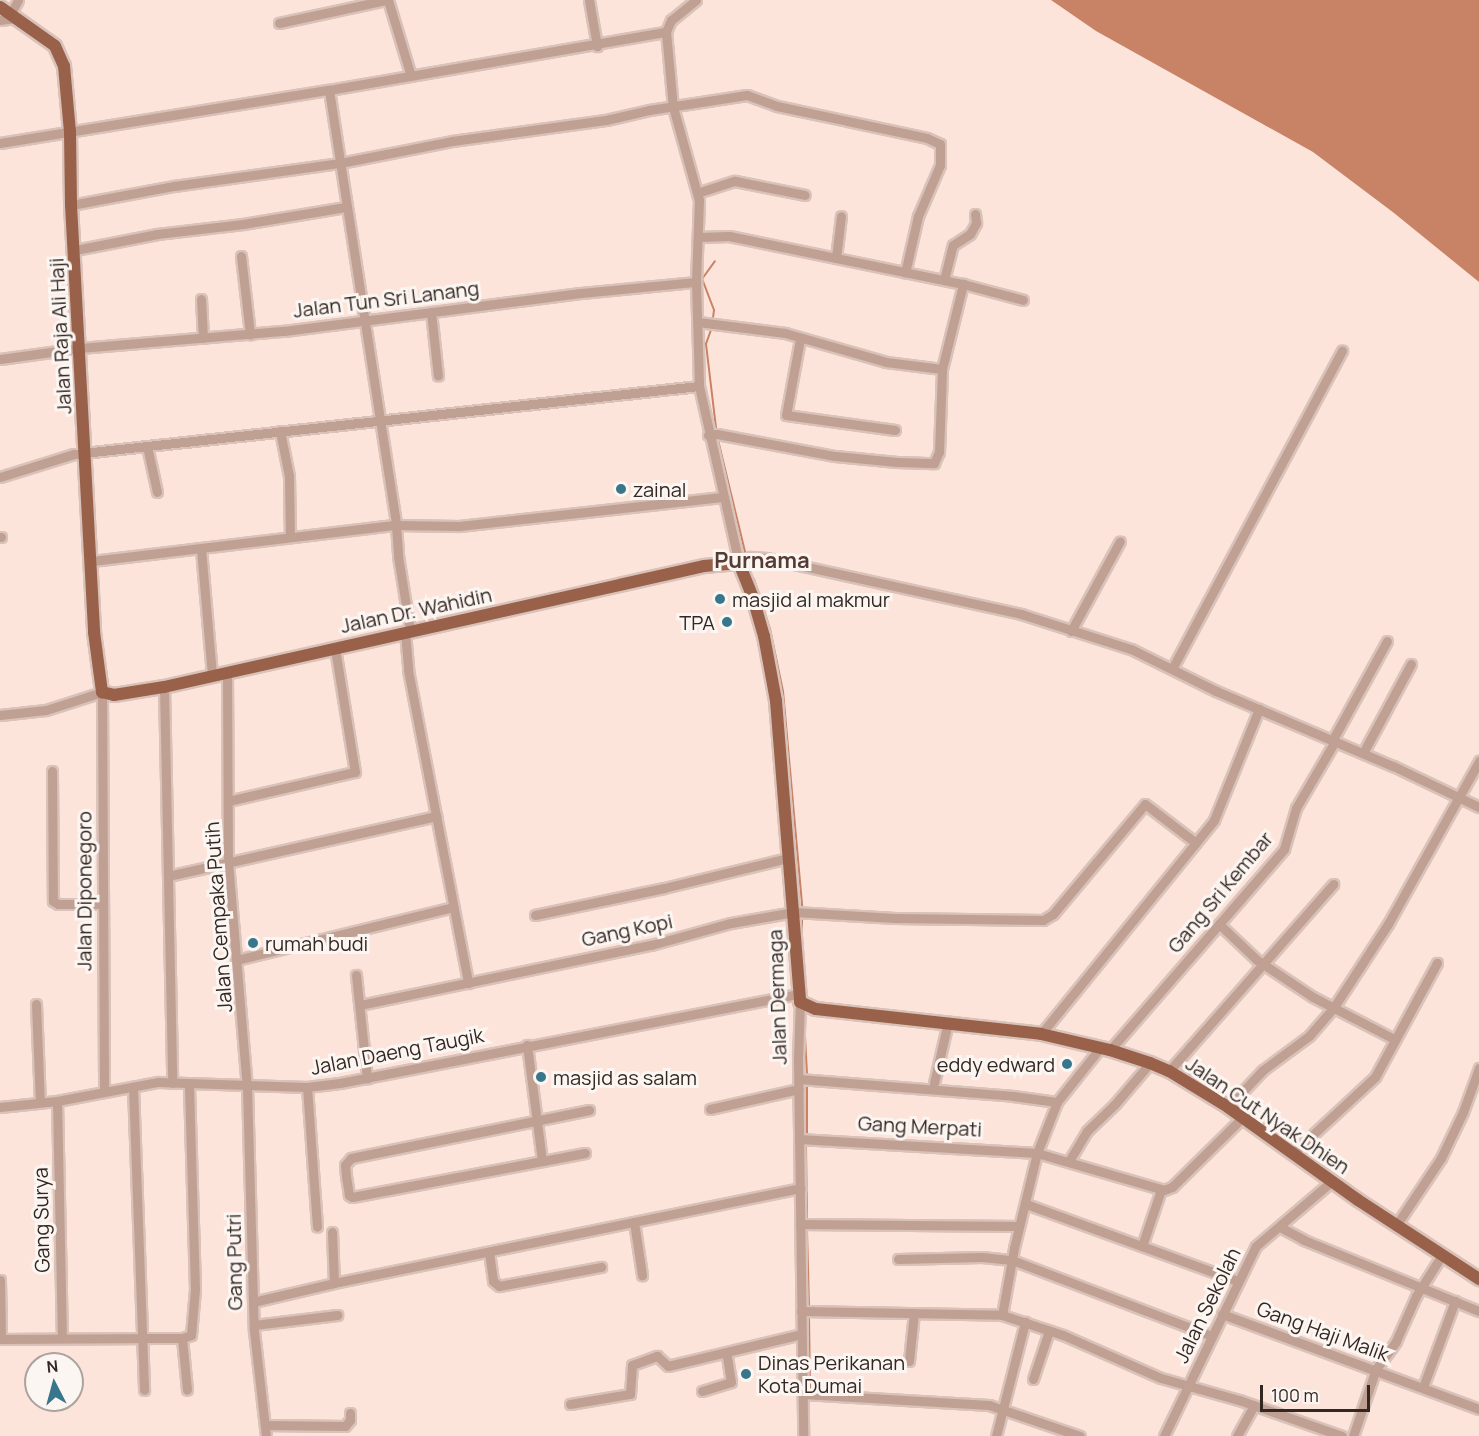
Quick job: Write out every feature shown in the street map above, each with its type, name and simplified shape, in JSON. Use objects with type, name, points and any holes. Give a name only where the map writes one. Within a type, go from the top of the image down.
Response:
[{"type":"main road","name":"Jalan Raja Ali Haji","points":[[6,15],[50,41],[59,52],[64,66],[70,132],[71,205],[97,663],[102,692]]},
{"type":"main road","name":"Jalan Dr. Wahidin","points":[[102,692],[114,695],[164,687],[704,566],[739,563]]},
{"type":"main road","name":"Jalan Dermaga","points":[[739,563],[753,598],[775,691],[799,998]]},
{"type":"main road","name":"Jalan Cut Nyak Dhien","points":[[799,998],[816,1009],[1041,1034],[1105,1049],[1150,1063],[1169,1071],[1228,1107],[1331,1182],[1479,1279]]},
{"type":"street","points":[[6,15],[18,0]]},
{"type":"street","points":[[279,23],[387,0],[411,76]]},
{"type":"street","points":[[589,0],[597,46]]},
{"type":"street","points":[[696,0],[671,20],[666,32],[674,107],[696,193],[699,386],[722,497],[739,563],[750,557],[767,558],[1021,614],[1131,649],[1259,710],[1363,753],[1479,807]]},
{"type":"street","points":[[0,142],[597,46],[666,32]]},
{"type":"street","points":[[329,90],[396,525],[407,631],[408,670],[468,983]]},
{"type":"street","points":[[71,205],[174,186],[340,163],[452,141],[595,122],[726,96],[747,95],[785,108],[938,142],[942,150],[940,165],[918,216],[905,273]]},
{"type":"street","points":[[696,193],[735,181],[805,195]]},
{"type":"street","points":[[75,250],[157,234],[243,224],[346,207]]},
{"type":"street","points":[[944,280],[953,245],[970,234],[976,223],[975,214]]},
{"type":"street","points":[[836,258],[842,216]]},
{"type":"street","points":[[698,237],[729,236],[963,284],[1023,300]]},
{"type":"street","points":[[241,256],[250,334]]},
{"type":"street","name":"Jalan Tun Sri Lanang","points":[[0,359],[80,348],[250,334],[696,282]]},
{"type":"street","points":[[708,435],[717,434],[835,456],[934,463],[939,452],[942,369],[963,284]]},
{"type":"street","points":[[201,299],[203,338]]},
{"type":"street","points":[[431,312],[438,376]]},
{"type":"street","points":[[698,322],[785,333],[886,362],[942,369]]},
{"type":"street","points":[[800,339],[786,416],[895,430]]},
{"type":"street","points":[[1172,669],[1342,350]]},
{"type":"street","points":[[0,477],[86,447],[147,446],[699,386]]},
{"type":"street","points":[[280,431],[289,477],[290,537]]},
{"type":"street","points":[[147,446],[157,492]]},
{"type":"street","points":[[92,561],[396,525],[459,526],[722,497]]},
{"type":"street","points":[[1071,631],[1120,541]]},
{"type":"street","points":[[201,549],[212,675]]},
{"type":"street","name":"Gang Sri Kembar","points":[[1002,1315],[1019,1226],[1037,1153],[1056,1102],[1219,924],[1287,844],[1296,808],[1387,640]]},
{"type":"street","points":[[228,801],[355,772],[335,648]]},
{"type":"street","points":[[1363,753],[1411,664]]},
{"type":"street","name":"Jalan Cempaka Putih","points":[[227,673],[228,862],[247,1086]]},
{"type":"street","points":[[164,687],[172,1083]]},
{"type":"street","points":[[0,715],[46,710],[102,692]]},
{"type":"street","name":"Jalan Diponegoro","points":[[102,692],[104,1091]]},
{"type":"street","points":[[1041,1034],[1214,820],[1259,710]]},
{"type":"street","points":[[1228,1107],[1263,1070],[1310,1036],[1334,1007],[1388,924],[1479,761]]},
{"type":"street","points":[[52,771],[53,902],[102,904]]},
{"type":"street","name":"Gang Kopi","points":[[360,1005],[794,912],[895,918],[1043,920],[1053,914],[1145,804],[1196,843]]},
{"type":"street","points":[[168,876],[436,816]]},
{"type":"street","points":[[535,915],[664,888],[789,858]]},
{"type":"street","points":[[1169,1071],[1334,884]]},
{"type":"street","points":[[236,960],[453,907]]},
{"type":"street","points":[[1219,924],[1263,964],[1334,1007],[1394,1039]]},
{"type":"street","points":[[1293,1153],[1370,1083],[1379,1072],[1394,1039],[1437,963]]},
{"type":"street","points":[[356,975],[367,1078]]},
{"type":"street","name":"Jalan Daeng Taugik","points":[[0,1107],[57,1101],[104,1091],[172,1083],[307,1087],[367,1078],[527,1045],[799,998]]},
{"type":"street","name":"Jalan Dermaga","points":[[799,998],[802,1436]]},
{"type":"street","points":[[36,1004],[40,1102]]},
{"type":"street","points":[[934,1083],[948,1022]]},
{"type":"street","points":[[527,1045],[535,1122],[542,1161]]},
{"type":"street","points":[[1069,1161],[1087,1131],[1115,1104],[1150,1063]]},
{"type":"street","points":[[1397,1224],[1441,1158],[1463,1112],[1479,1068]]},
{"type":"street","points":[[0,1280],[0,1339],[182,1338],[191,1335],[195,1289],[189,1084]]},
{"type":"street","points":[[710,1109],[799,1084],[1003,1095],[1056,1102]]},
{"type":"street","name":"Gang Putri","points":[[247,1086],[254,1324],[266,1436]]},
{"type":"street","points":[[133,1087],[144,1390]]},
{"type":"street","points":[[307,1087],[317,1227]]},
{"type":"street","name":"Gang Surya","points":[[57,1101],[62,1338]]},
{"type":"street","points":[[585,1153],[352,1197],[349,1195],[345,1165],[351,1158],[589,1110]]},
{"type":"street","points":[[1142,1246],[1161,1190],[1172,1187],[1243,1118]]},
{"type":"street","name":"Gang Merpati","points":[[800,1139],[1037,1153],[1161,1190]]},
{"type":"street","name":"Jalan Sekolah","points":[[1164,1436],[1256,1246],[1331,1182]]},
{"type":"street","points":[[253,1302],[334,1283],[800,1188]]},
{"type":"street","points":[[1026,1204],[1238,1281]]},
{"type":"street","points":[[634,1222],[642,1275]]},
{"type":"street","points":[[800,1224],[1019,1226]]},
{"type":"street","points":[[1280,1227],[1301,1239],[1479,1311]]},
{"type":"street","points":[[332,1232],[334,1283]]},
{"type":"street","points":[[489,1252],[494,1281],[499,1286],[601,1267]]},
{"type":"street","points":[[1353,1436],[1376,1369],[1396,1341],[1420,1287],[1442,1255]]},
{"type":"street","points":[[898,1259],[982,1257],[1012,1260],[1212,1335]]},
{"type":"street","points":[[1423,1387],[1455,1301]]},
{"type":"street","points":[[801,1311],[1002,1315],[1049,1331],[1137,1369],[1188,1387],[1254,1405],[1342,1436]]},
{"type":"street","points":[[909,1361],[914,1313]]},
{"type":"street","name":"Gang Haji Malik","points":[[1222,1314],[1376,1369],[1479,1409]]},
{"type":"street","points":[[254,1324],[336,1315]]},
{"type":"street","points":[[996,1436],[1025,1323]]},
{"type":"street","points":[[1033,1379],[1049,1331]]},
{"type":"street","points":[[570,1404],[630,1394],[633,1364],[657,1356],[668,1366],[801,1334]]},
{"type":"street","points":[[182,1338],[187,1390]]},
{"type":"street","points":[[702,1391],[731,1382],[726,1352]]},
{"type":"street","points":[[803,1395],[975,1403],[1002,1409],[1080,1436]]},
{"type":"street","points":[[1237,1436],[1254,1405]]},
{"type":"street","points":[[264,1425],[345,1426],[350,1420],[350,1413]]},
{"type":"shaded area","points":[[1051,0],[1479,0],[1479,282],[1394,213],[1313,152],[1096,31]]},
{"type":"waterway","points":[[713,318],[714,310],[702,279],[715,261]]},
{"type":"waterway","points":[[711,330],[706,344],[716,428]]},
{"type":"waterway","points":[[718,440],[746,556]]},
{"type":"waterway","points":[[754,579],[770,629],[783,691],[802,906]]},
{"type":"waterway","points":[[802,919],[802,957]]},
{"type":"waterway","points":[[804,1017],[807,1074]]},
{"type":"waterway","points":[[807,1086],[807,1133]]},
{"type":"waterway","points":[[806,1146],[807,1218]]},
{"type":"waterway","points":[[807,1230],[809,1305]]},
{"type":"waterway","points":[[809,1317],[810,1389]]},
{"type":"waterway","points":[[809,1401],[809,1436]]},
{"type":"place","name":"zainal","points":[[621,489]]},
{"type":"place","name":"masjid al makmur","points":[[720,599]]},
{"type":"place","name":"TPA","points":[[727,622]]},
{"type":"place","name":"rumah budi","points":[[253,943]]},
{"type":"place","name":"eddy edward","points":[[1067,1064]]},
{"type":"place","name":"masjid as salam","points":[[541,1077]]},
{"type":"place","name":"Dinas Perikanan Kota Dumai","points":[[746,1374]]},
{"type":"district","name":"Purnama","points":[[762,561]]}]
